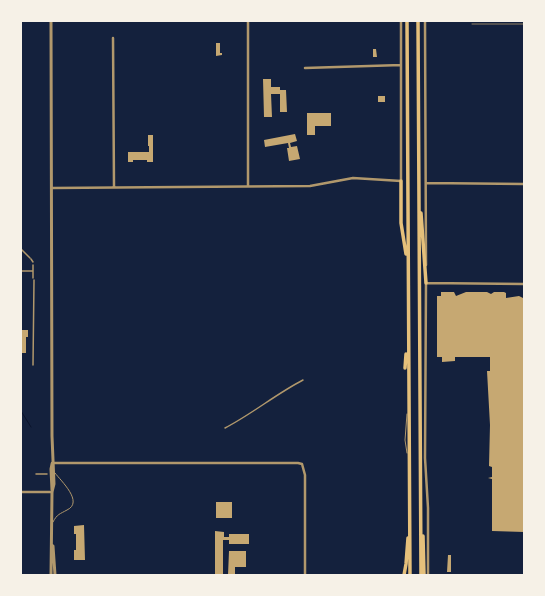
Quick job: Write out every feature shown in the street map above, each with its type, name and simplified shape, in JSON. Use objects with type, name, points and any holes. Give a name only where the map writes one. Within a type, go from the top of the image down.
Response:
[{"type":"main road","points":[[404,575],[406,564],[410,474],[407,21]]},
{"type":"main road","points":[[418,21],[421,575]]},
{"type":"main road","points":[[401,181],[401,223],[408,263]]},
{"type":"main road","points":[[419,202],[423,226],[426,283]]},
{"type":"main road","points":[[405,368],[408,335]]},
{"type":"main road","points":[[409,513],[410,575]]},
{"type":"main road","points":[[421,515],[424,542],[424,575]]},
{"type":"street","points":[[51,21],[52,492]]},
{"type":"street","points":[[248,21],[248,186]]},
{"type":"street","points":[[52,188],[310,186],[353,178],[401,181],[401,21]]},
{"type":"street","points":[[425,21],[425,458],[428,575]]},
{"type":"street","points":[[114,38],[114,188]]},
{"type":"street","points":[[305,68],[401,65]]},
{"type":"street","points":[[426,183],[524,184]]},
{"type":"street","points":[[21,249],[31,259],[34,271],[34,365]]},
{"type":"street","points":[[21,271],[34,271]]},
{"type":"street","points":[[426,283],[524,284]]},
{"type":"street","points":[[225,428],[303,380]]},
{"type":"street","points":[[51,575],[52,492],[54,472],[52,463]]},
{"type":"street","points":[[52,463],[302,464],[305,475],[305,575]]},
{"type":"street","points":[[36,474],[47,474]]},
{"type":"street","points":[[45,492],[51,485]]},
{"type":"street","points":[[21,492],[52,492]]},
{"type":"street","points":[[52,535],[54,575]]},
{"type":"lane","points":[[52,522],[57,514],[71,507],[73,499],[71,493],[54,472]]},
{"type":"building","points":[[216,43],[220,43],[220,53],[222,53],[222,55],[216,56]]},
{"type":"building","points":[[373,49],[376,49],[377,57],[373,57]]},
{"type":"building","points":[[263,79],[271,79],[271,87],[280,87],[280,90],[286,90],[287,112],[280,112],[280,94],[271,94],[272,117],[264,117]]},
{"type":"building","points":[[378,96],[385,96],[385,102],[378,102]]},
{"type":"building","points":[[307,113],[331,113],[331,126],[315,126],[315,135],[307,135]]},
{"type":"building","points":[[295,134],[297,141],[290,143],[291,147],[297,146],[300,159],[289,161],[287,148],[289,148],[288,143],[265,147],[264,140]]},
{"type":"building","points":[[148,135],[153,135],[153,162],[147,162],[147,160],[133,160],[133,162],[128,162],[128,152],[149,152]]},
{"type":"building","points":[[441,292],[454,292],[456,296],[466,292],[487,292],[491,294],[494,292],[504,292],[506,293],[506,298],[519,296],[523,298],[524,296],[524,532],[492,531],[492,479],[488,478],[492,477],[492,467],[489,466],[490,425],[487,371],[490,371],[490,357],[455,357],[455,361],[442,362],[442,357],[437,357],[437,296],[441,296]]},
{"type":"building","points":[[21,330],[28,330],[28,337],[26,337],[26,353],[21,353]]},
{"type":"building","points":[[216,502],[232,502],[232,518],[216,518]]},
{"type":"building","points":[[84,525],[85,560],[74,560],[74,550],[76,550],[76,534],[74,534],[74,526]]},
{"type":"building","points":[[215,531],[224,532],[224,537],[229,537],[229,534],[249,534],[249,544],[229,544],[229,540],[223,540],[223,575],[215,575]]},
{"type":"building","points":[[229,551],[246,551],[246,567],[235,567],[235,575],[228,575]]},
{"type":"building","points":[[448,555],[451,555],[451,572],[447,572]]},
{"type":"waterway","points":[[21,411],[31,427]]},
{"type":"railway","points":[[472,24],[524,24]]}]
